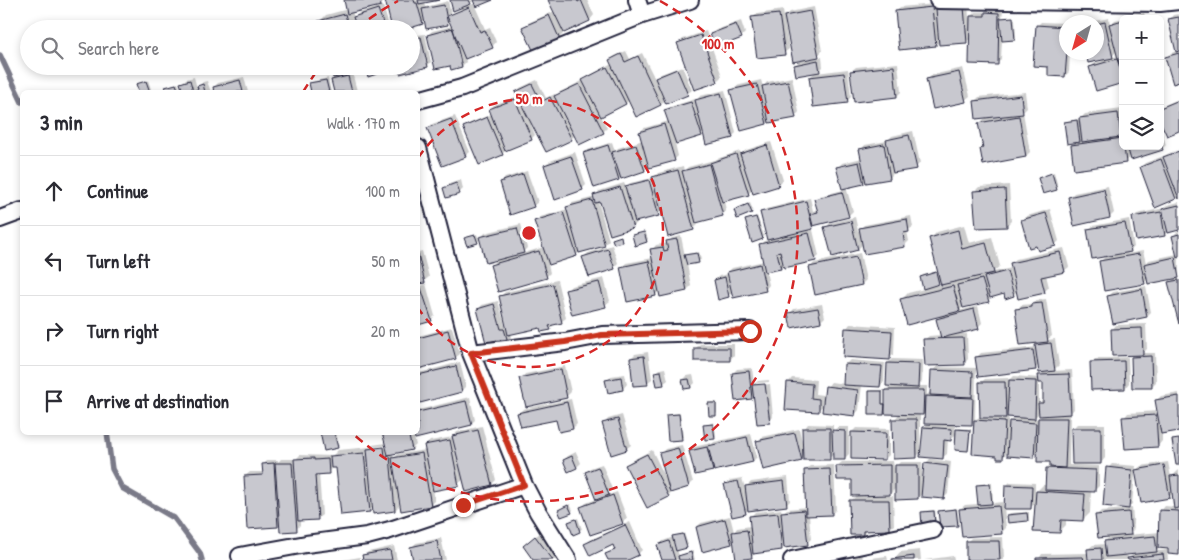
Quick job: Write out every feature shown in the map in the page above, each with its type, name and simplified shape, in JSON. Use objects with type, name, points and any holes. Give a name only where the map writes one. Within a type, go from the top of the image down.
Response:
[{"type":"street","points":[[420,99],[462,88],[640,7],[690,0]]},
{"type":"street","points":[[938,0],[1073,3],[1160,3],[1179,1]]},
{"type":"street","points":[[420,156],[471,353],[524,485],[538,512],[568,560]]},
{"type":"street","points":[[0,219],[20,212]]},
{"type":"street","points":[[471,353],[565,342],[602,335],[750,331]]},
{"type":"street","points":[[240,556],[306,544],[366,536],[390,530],[524,485]]},
{"type":"street","points":[[792,560],[933,530]]},
{"type":"building","points":[[344,0],[380,0],[381,6],[347,14]]},
{"type":"building","points":[[385,0],[414,0],[417,3],[423,24],[420,25],[420,20],[390,20]]},
{"type":"building","points":[[418,0],[440,0],[419,4]]},
{"type":"building","points":[[450,0],[469,0],[471,4],[453,11]]},
{"type":"building","points":[[473,0],[493,0],[476,7]]},
{"type":"building","points":[[548,0],[577,0],[578,2],[581,0],[590,21],[564,33]]},
{"type":"building","points":[[444,5],[448,25],[426,29],[422,9]]},
{"type":"building","points":[[469,7],[480,32],[485,30],[493,48],[465,59],[447,16]]},
{"type":"building","points":[[932,7],[936,46],[899,50],[895,11]]},
{"type":"building","points":[[964,7],[967,43],[939,45],[936,9]]},
{"type":"building","points":[[378,9],[382,20],[354,20],[353,17]]},
{"type":"building","points":[[810,11],[819,57],[793,62],[784,16]]},
{"type":"building","points":[[985,12],[999,13],[998,65],[969,64],[970,16],[985,16]]},
{"type":"building","points":[[345,14],[347,20],[322,20]]},
{"type":"building","points":[[779,14],[785,55],[757,58],[751,17]]},
{"type":"building","points":[[549,15],[560,40],[534,52],[522,27]]},
{"type":"building","points":[[1013,17],[1015,40],[1002,41],[1000,18]]},
{"type":"building","points":[[1179,17],[1179,51],[1176,52],[1168,19]]},
{"type":"building","points":[[1119,21],[1119,63],[1109,24]]},
{"type":"building","points":[[1104,22],[1113,58],[1104,60]]},
{"type":"building","points":[[736,24],[742,38],[716,48],[710,34]]},
{"type":"building","points":[[1036,25],[1059,27],[1059,60],[1066,60],[1065,77],[1048,76],[1048,67],[1033,66]]},
{"type":"building","points":[[453,28],[462,67],[451,70],[450,66],[435,69],[427,35]]},
{"type":"building","points":[[701,35],[718,82],[694,90],[677,43]]},
{"type":"building","points":[[420,37],[428,67],[420,69]]},
{"type":"building","points":[[1179,53],[1179,82],[1173,84],[1165,57]]},
{"type":"building","points":[[621,54],[625,62],[638,56],[661,105],[636,117],[609,60]]},
{"type":"building","points":[[1117,59],[1119,65],[1119,84],[1096,91],[1089,67]]},
{"type":"building","points":[[818,60],[820,72],[796,76],[794,65]]},
{"type":"building","points":[[1087,60],[1103,60],[1088,63]]},
{"type":"building","points":[[894,66],[897,97],[854,102],[850,71]]},
{"type":"building","points":[[607,67],[626,104],[601,117],[582,80]]},
{"type":"building","points":[[677,69],[688,95],[666,104],[655,78]]},
{"type":"building","points":[[959,72],[966,102],[933,109],[926,79]]},
{"type":"building","points":[[844,73],[848,103],[813,107],[809,77]]},
{"type":"building","points":[[332,75],[346,75],[333,78]]},
{"type":"building","points":[[348,76],[352,90],[334,90],[331,80]]},
{"type":"building","points":[[190,80],[193,90],[182,90],[180,83]]},
{"type":"building","points":[[240,80],[242,90],[214,90],[213,87]]},
{"type":"building","points":[[326,80],[328,90],[311,90],[309,83]]},
{"type":"building","points":[[146,81],[149,90],[138,90],[136,84]]},
{"type":"building","points":[[788,81],[796,118],[769,123],[762,86]]},
{"type":"building","points":[[176,84],[178,90],[166,90],[165,87]]},
{"type":"building","points":[[203,84],[204,90],[196,90],[198,89],[197,86]]},
{"type":"building","points":[[532,84],[541,102],[550,97],[572,140],[546,152],[515,92]]},
{"type":"building","points":[[579,84],[604,133],[579,145],[554,96]]},
{"type":"building","points":[[757,84],[767,124],[741,131],[730,90]]},
{"type":"building","points":[[721,93],[733,138],[706,145],[695,100]]},
{"type":"building","points":[[1021,95],[1023,114],[976,119],[974,101]]},
{"type":"building","points":[[515,99],[532,140],[505,151],[489,109]]},
{"type":"building","points":[[1179,100],[1179,131],[1167,136],[1164,130],[1164,106]]},
{"type":"building","points":[[691,102],[702,136],[676,144],[664,110]]},
{"type":"building","points":[[1118,113],[1119,137],[1082,142],[1079,118]]},
{"type":"building","points":[[1019,116],[1026,157],[983,165],[980,149],[983,148],[978,123]]},
{"type":"building","points":[[487,117],[503,155],[479,165],[463,127]]},
{"type":"building","points":[[451,119],[466,157],[442,166],[427,128]]},
{"type":"building","points":[[1077,120],[1080,142],[1067,144],[1064,122]]},
{"type":"building","points":[[664,124],[675,161],[649,168],[639,132]]},
{"type":"building","points":[[909,135],[917,169],[893,173],[886,140]]},
{"type":"building","points":[[1119,139],[1119,150],[1124,150],[1126,163],[1074,170],[1071,145]]},
{"type":"building","points":[[884,144],[890,179],[866,183],[859,149]]},
{"type":"building","points":[[608,145],[619,180],[594,188],[583,153]]},
{"type":"building","points":[[636,145],[645,171],[621,179],[612,152]]},
{"type":"building","points":[[767,145],[779,186],[753,194],[740,154]]},
{"type":"building","points":[[1128,150],[1163,150],[1131,160]]},
{"type":"building","points":[[1179,151],[1179,199],[1163,157]]},
{"type":"building","points":[[736,154],[749,195],[722,202],[710,163]]},
{"type":"building","points":[[571,156],[583,190],[555,200],[544,165]]},
{"type":"building","points":[[1161,159],[1176,199],[1155,208],[1140,167]]},
{"type":"building","points":[[859,162],[864,184],[842,189],[836,167]]},
{"type":"building","points":[[709,164],[723,216],[696,223],[682,171]]},
{"type":"building","points":[[678,170],[694,230],[668,237],[652,177]]},
{"type":"building","points":[[1052,173],[1057,190],[1043,194],[1038,178]]},
{"type":"building","points":[[523,174],[534,207],[510,215],[500,182]]},
{"type":"building","points":[[649,180],[659,216],[635,222],[625,186]]},
{"type":"building","points":[[456,183],[460,194],[446,198],[443,188]]},
{"type":"building","points":[[620,187],[633,228],[610,235],[600,202],[595,203],[593,195]]},
{"type":"building","points":[[1005,189],[1007,227],[976,228],[973,191]]},
{"type":"building","points":[[1104,189],[1110,218],[1074,226],[1068,197]]},
{"type":"building","points":[[842,192],[849,217],[813,226],[810,214],[818,212],[814,199]]},
{"type":"building","points":[[592,200],[605,246],[579,253],[566,207]]},
{"type":"building","points":[[806,201],[813,229],[767,240],[760,212]]},
{"type":"building","points":[[748,204],[752,213],[737,219],[734,210]]},
{"type":"building","points":[[1179,205],[1179,230],[1168,233],[1162,209]]},
{"type":"building","points":[[563,212],[577,256],[549,265],[534,221]]},
{"type":"building","points":[[1161,212],[1165,236],[1136,241],[1132,217]]},
{"type":"building","points":[[1046,213],[1056,246],[1038,251],[1036,246],[1029,248],[1021,220]]},
{"type":"building","points":[[756,217],[763,239],[752,243],[745,220]]},
{"type":"building","points":[[907,219],[909,232],[903,233],[905,247],[864,254],[859,228]]},
{"type":"building","points":[[851,221],[858,250],[832,257],[824,227]]},
{"type":"building","points":[[1125,223],[1131,252],[1092,259],[1087,229]]},
{"type":"building","points":[[517,228],[524,253],[486,263],[479,237]]},
{"type":"building","points":[[958,230],[962,249],[986,243],[994,273],[941,285],[929,238]]},
{"type":"building","points":[[644,232],[647,242],[635,246],[632,235]]},
{"type":"building","points":[[809,233],[816,261],[784,268],[780,251],[777,252],[781,269],[765,272],[759,244]]},
{"type":"building","points":[[1179,234],[1179,256],[1177,257],[1172,236]]},
{"type":"building","points":[[475,235],[478,243],[467,246],[464,238]]},
{"type":"building","points":[[621,236],[622,242],[614,244],[612,239]]},
{"type":"building","points":[[677,239],[687,291],[660,297],[650,249],[663,247],[664,251],[668,250],[666,241]]},
{"type":"building","points":[[608,249],[615,269],[589,277],[582,257]]},
{"type":"building","points":[[539,251],[547,278],[498,292],[490,265]]},
{"type":"building","points":[[1060,252],[1065,272],[1041,277],[1045,293],[1018,299],[1010,263]]},
{"type":"building","points":[[697,253],[699,263],[687,265],[684,255]]},
{"type":"building","points":[[1139,254],[1145,284],[1104,291],[1099,261]]},
{"type":"building","points":[[856,257],[862,285],[815,295],[809,267]]},
{"type":"building","points":[[1175,257],[1179,278],[1148,284],[1144,264]]},
{"type":"building","points":[[649,261],[656,296],[627,302],[620,267]]},
{"type":"building","points":[[420,262],[425,283],[420,284]]},
{"type":"building","points":[[760,264],[766,291],[733,298],[727,272]]},
{"type":"building","points":[[1007,271],[1014,296],[1005,299],[1004,294],[990,298],[984,277]]},
{"type":"building","points":[[936,272],[939,284],[923,289],[920,277]]},
{"type":"building","points":[[725,277],[729,297],[718,300],[714,280]]},
{"type":"building","points":[[982,279],[989,302],[963,308],[957,285]]},
{"type":"building","points":[[1179,280],[1179,324],[1168,282]]},
{"type":"building","points":[[599,282],[606,307],[572,315],[565,290]]},
{"type":"building","points":[[553,284],[562,323],[549,326],[551,330],[541,332],[540,328],[508,335],[499,296]]},
{"type":"building","points":[[953,286],[960,311],[907,325],[900,299]]},
{"type":"building","points":[[420,288],[432,321],[420,324]]},
{"type":"building","points":[[1142,289],[1147,317],[1113,324],[1107,296]]},
{"type":"building","points":[[1042,303],[1048,342],[1020,345],[1015,309],[1031,307],[1031,304]]},
{"type":"building","points":[[494,304],[501,329],[504,329],[508,342],[498,345],[497,340],[486,343],[477,309]]},
{"type":"building","points":[[818,308],[821,322],[791,328],[788,313]]},
{"type":"building","points":[[974,309],[979,329],[941,338],[936,319]]},
{"type":"building","points":[[845,328],[892,331],[890,360],[843,357]]},
{"type":"building","points":[[1142,328],[1143,355],[1112,356],[1111,329]]},
{"type":"building","points":[[448,330],[456,359],[420,368],[420,337]]},
{"type":"building","points":[[963,338],[965,365],[925,366],[923,339]]},
{"type":"building","points":[[1051,343],[1055,371],[1039,373],[1035,345]]},
{"type":"building","points":[[694,348],[730,348],[730,361],[694,361]]},
{"type":"building","points":[[1033,350],[1036,370],[978,377],[975,357]]},
{"type":"building","points":[[644,356],[648,385],[633,386],[630,358]]},
{"type":"building","points":[[1151,356],[1152,388],[1132,388],[1131,357]]},
{"type":"building","points":[[1124,361],[1125,389],[1091,390],[1090,362]]},
{"type":"building","points":[[887,363],[919,364],[918,388],[886,386]]},
{"type":"building","points":[[844,364],[882,366],[880,387],[843,385]]},
{"type":"building","points":[[456,366],[462,392],[420,403],[420,375]]},
{"type":"building","points":[[561,369],[567,398],[526,407],[519,378]]},
{"type":"building","points":[[931,370],[973,372],[972,397],[930,395]]},
{"type":"building","points":[[661,371],[664,385],[657,386],[654,372]]},
{"type":"building","points":[[749,371],[752,399],[735,401],[732,373]]},
{"type":"building","points":[[1069,374],[1071,414],[1039,416],[1038,403],[1043,403],[1043,383],[1039,383],[1038,375]]},
{"type":"building","points":[[621,377],[623,390],[608,393],[605,380]]},
{"type":"building","points":[[689,379],[691,388],[684,389],[682,380]]},
{"type":"building","points":[[1009,380],[1036,381],[1035,419],[1007,417]]},
{"type":"building","points":[[787,382],[812,384],[811,398],[819,399],[819,412],[785,410]]},
{"type":"building","points":[[979,382],[1005,382],[1006,418],[980,418]]},
{"type":"building","points":[[765,384],[770,423],[757,424],[752,385]]},
{"type":"building","points":[[825,386],[858,390],[855,416],[822,412]]},
{"type":"building","points":[[885,390],[924,390],[923,415],[885,414]]},
{"type":"building","points":[[869,391],[882,391],[882,404],[885,404],[884,415],[869,415]]},
{"type":"building","points":[[925,396],[973,398],[972,425],[924,424]]},
{"type":"building","points":[[1179,396],[1179,431],[1161,434],[1155,400]]},
{"type":"building","points":[[466,401],[472,425],[415,439],[414,435],[420,435],[420,412]]},
{"type":"building","points":[[567,402],[573,429],[559,432],[556,420],[521,427],[517,413]]},
{"type":"building","points":[[708,403],[716,403],[716,416],[709,416]]},
{"type":"building","points":[[679,414],[682,440],[668,441],[666,415]]},
{"type":"building","points":[[1156,415],[1158,447],[1125,449],[1122,417]]},
{"type":"building","points":[[1038,418],[1067,418],[1065,468],[1050,467],[1050,462],[1037,462]]},
{"type":"building","points":[[618,419],[627,450],[611,455],[602,423]]},
{"type":"building","points":[[892,419],[916,419],[917,458],[893,459]]},
{"type":"building","points":[[974,420],[1005,422],[1003,459],[997,459],[997,456],[972,454]]},
{"type":"building","points":[[1009,421],[1036,423],[1034,458],[1007,456]]},
{"type":"building","points":[[713,424],[715,439],[705,440],[703,425]]},
{"type":"building","points":[[923,427],[952,429],[951,441],[944,440],[943,459],[920,457]]},
{"type":"building","points":[[802,428],[830,428],[830,460],[803,460]]},
{"type":"building","points":[[1071,428],[1101,428],[1101,464],[1072,464]]},
{"type":"building","points":[[956,429],[970,430],[968,451],[955,450]]},
{"type":"building","points":[[478,430],[492,485],[466,492],[452,436]]},
{"type":"building","points":[[832,430],[845,431],[845,460],[833,460]]},
{"type":"building","points":[[851,432],[886,433],[885,460],[851,459]]},
{"type":"building","points":[[795,433],[802,461],[763,470],[756,441]]},
{"type":"building","points":[[321,435],[335,435],[338,448],[324,451]]},
{"type":"building","points":[[383,435],[409,435],[412,450],[388,455]]},
{"type":"building","points":[[747,437],[753,462],[714,471],[708,446]]},
{"type":"building","points":[[1179,439],[1179,465],[1176,465],[1172,440]]},
{"type":"building","points":[[450,440],[459,486],[433,491],[424,445]]},
{"type":"building","points":[[384,447],[385,457],[390,456],[395,511],[373,514],[367,449]]},
{"type":"building","points":[[707,447],[713,471],[695,475],[689,451]]},
{"type":"building","points":[[678,448],[689,487],[670,493],[659,453]]},
{"type":"building","points":[[364,453],[370,512],[341,515],[336,468],[331,468],[330,456]]},
{"type":"building","points":[[422,453],[431,506],[401,511],[392,458]]},
{"type":"building","points":[[647,454],[669,497],[647,508],[625,465]]},
{"type":"building","points":[[572,456],[577,468],[568,472],[563,460]]},
{"type":"building","points":[[314,458],[314,460],[328,459],[329,474],[315,475],[318,520],[298,521],[294,459]]},
{"type":"building","points":[[274,463],[278,527],[247,529],[244,476],[263,475],[262,464]]},
{"type":"building","points":[[275,463],[292,463],[297,531],[280,532]]},
{"type":"building","points":[[924,463],[948,466],[944,499],[921,497]]},
{"type":"building","points":[[890,465],[890,495],[852,496],[852,480],[837,480],[836,466]]},
{"type":"building","points":[[895,465],[918,465],[918,499],[895,500]]},
{"type":"building","points":[[1164,465],[1170,498],[1141,503],[1135,470]]},
{"type":"building","points":[[598,467],[609,495],[596,500],[585,472]]},
{"type":"building","points":[[1106,467],[1132,470],[1129,509],[1103,506]]},
{"type":"building","points":[[1046,468],[1096,470],[1095,492],[1045,490]]},
{"type":"building","points":[[830,469],[832,515],[806,516],[804,470]]},
{"type":"building","points":[[1179,475],[1179,508],[1174,509],[1170,476]]},
{"type":"building","points":[[738,481],[746,514],[732,517],[724,484]]},
{"type":"building","points":[[784,481],[787,506],[748,511],[745,486]]},
{"type":"building","points":[[990,484],[992,504],[978,505],[976,485]]},
{"type":"building","points":[[1005,485],[1032,486],[1031,509],[1004,509]]},
{"type":"building","points":[[1036,491],[1085,494],[1083,521],[1061,520],[1060,533],[1033,532]]},
{"type":"building","points":[[613,495],[623,524],[590,535],[580,507]]},
{"type":"building","points":[[849,500],[889,500],[890,530],[863,531],[863,535],[850,535]]},
{"type":"building","points":[[568,505],[572,513],[561,517],[558,510]]},
{"type":"building","points":[[999,506],[1002,534],[962,537],[959,509]]},
{"type":"building","points":[[956,509],[958,526],[940,527],[938,511]]},
{"type":"building","points":[[804,510],[808,545],[784,548],[781,512]]},
{"type":"building","points":[[1159,510],[1179,511],[1179,555],[1168,554],[1168,549],[1158,548]]},
{"type":"building","points":[[934,511],[935,525],[922,526],[921,512]]},
{"type":"building","points":[[1129,512],[1131,535],[1098,538],[1095,515]]},
{"type":"building","points":[[778,513],[782,550],[753,554],[749,516]]},
{"type":"building","points":[[1027,513],[1028,521],[1008,523],[1007,515]]},
{"type":"building","points":[[576,519],[580,532],[573,535],[568,522]]},
{"type":"building","points":[[725,519],[732,544],[702,552],[696,527]]},
{"type":"building","points":[[625,525],[639,555],[628,560],[608,560],[605,554],[615,550],[613,545],[590,556],[584,544]]},
{"type":"building","points":[[747,530],[752,558],[736,560],[732,532]]},
{"type":"building","points":[[683,534],[687,548],[676,551],[672,536]]},
{"type":"building","points":[[535,536],[553,560],[533,560],[523,546]]},
{"type":"building","points":[[1155,536],[1157,552],[1106,557],[1104,541]]},
{"type":"building","points":[[437,541],[441,560],[413,560],[410,547]]},
{"type":"building","points":[[669,541],[675,560],[662,560],[657,545]]},
{"type":"building","points":[[966,541],[999,541],[1000,560],[966,560]]},
{"type":"building","points":[[1101,548],[1102,560],[1088,560],[1087,549]]},
{"type":"building","points":[[390,550],[392,560],[363,560],[362,555]]},
{"type":"building","points":[[691,552],[693,560],[679,560],[678,556]]},
{"type":"building","points":[[1163,554],[1164,560],[1128,560],[1127,558]]},
{"type":"building","points":[[914,556],[914,560],[892,560],[892,559]]},
{"type":"building","points":[[1083,557],[1084,560],[1036,560],[1036,558]]},
{"type":"waterway","points":[[0,55],[20,98]]},
{"type":"waterway","points":[[107,435],[112,469],[122,488],[174,518],[200,553],[202,560]]},
{"type":"route","points":[[463,505],[524,485],[471,353],[565,342],[602,335],[750,331]]}]
